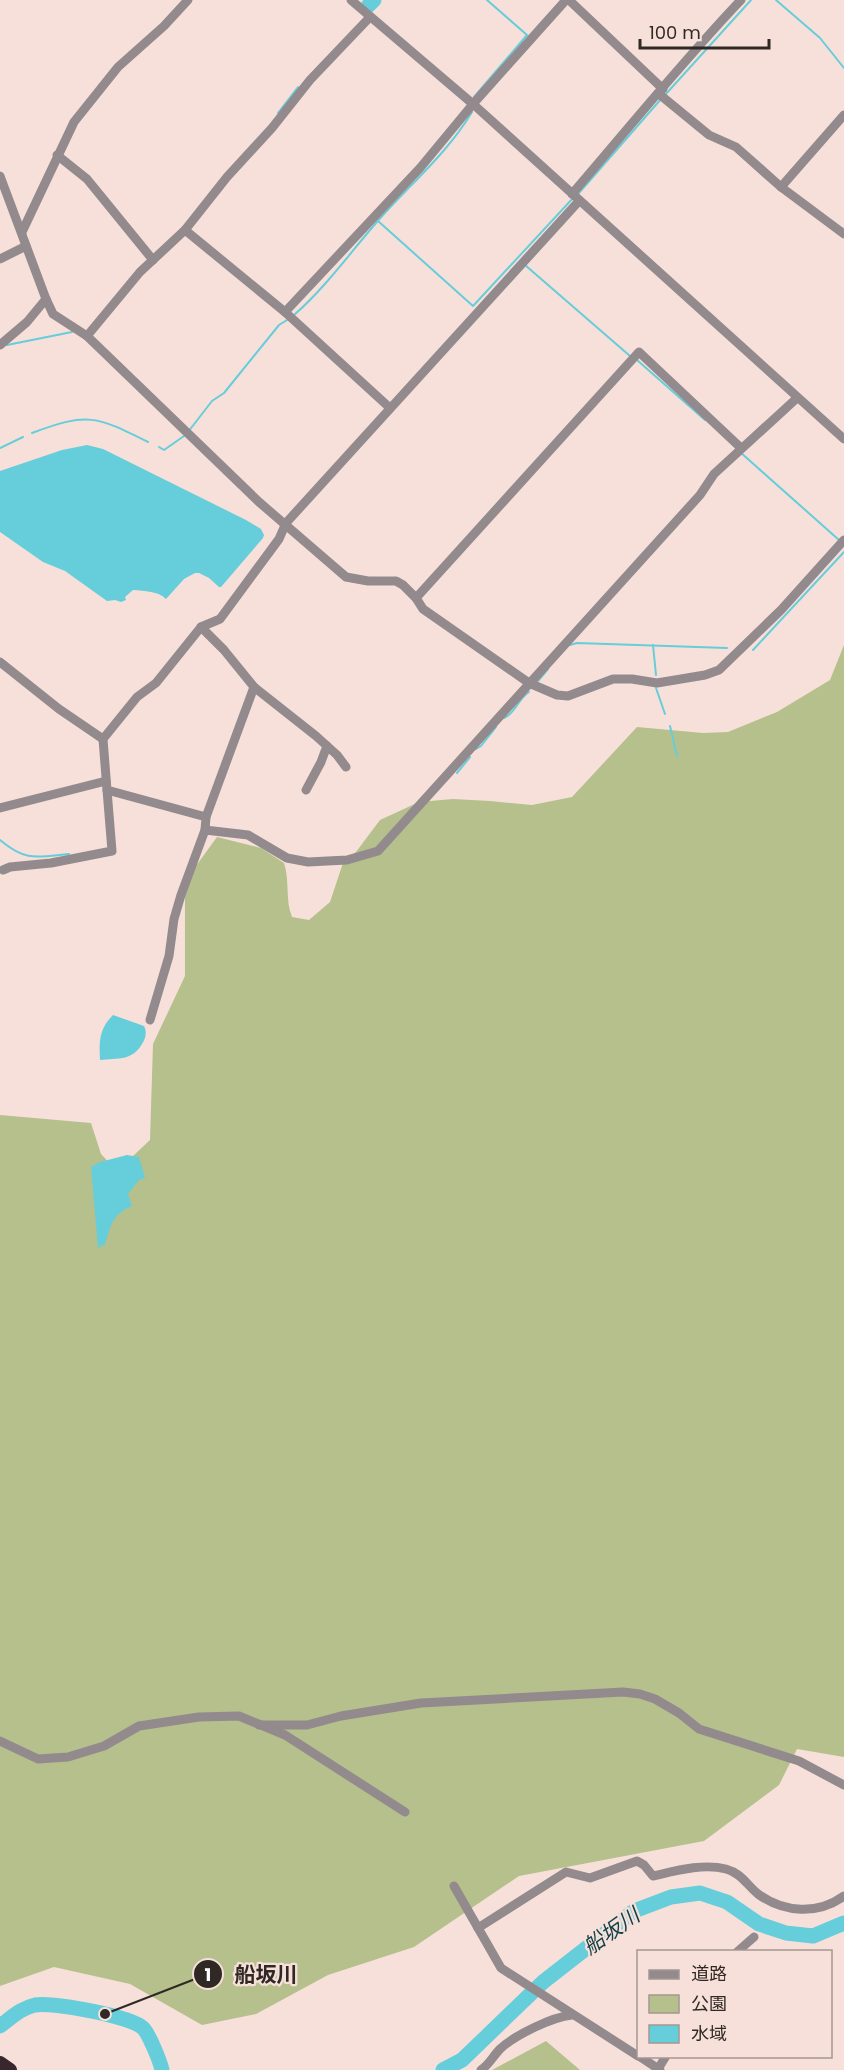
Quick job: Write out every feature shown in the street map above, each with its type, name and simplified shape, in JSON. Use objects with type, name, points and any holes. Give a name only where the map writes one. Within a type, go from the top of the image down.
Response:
[{"type":"highway","points":[[0,2063],[10,2070]]},
{"type":"street","points":[[285,312],[420,168],[473,104],[568,0],[661,92],[709,135],[736,147],[781,187],[844,234]]},
{"type":"street","points":[[3,870],[9,867],[51,863],[112,850],[103,738],[137,697],[156,683],[201,627],[220,619],[279,539],[286,523],[575,197],[699,44],[741,0]]},
{"type":"street","points":[[22,232],[74,122],[118,67],[164,26],[186,1]]},
{"type":"street","points":[[357,3],[368,16],[473,104],[844,439]]},
{"type":"street","points":[[87,336],[152,258],[185,230],[227,177],[368,16]]},
{"type":"street","points":[[781,187],[844,115]]},
{"type":"street","points":[[57,155],[87,179],[152,258]]},
{"type":"street","points":[[0,176],[53,314],[87,336],[259,502],[346,577],[368,581],[396,581],[416,598],[423,609],[529,683],[557,695],[568,696],[613,679],[657,683],[705,675],[719,670],[781,610],[844,540]]},
{"type":"street","points":[[185,230],[285,312],[390,408]]},
{"type":"street","points":[[0,259],[26,246]]},
{"type":"street","points":[[0,345],[27,322],[46,299]]},
{"type":"street","points":[[416,598],[639,352],[741,448]]},
{"type":"street","points":[[205,830],[248,835],[287,858],[309,862],[347,860],[378,851],[700,495],[714,474],[797,398]]},
{"type":"street","points":[[201,627],[224,650],[254,687],[327,746],[346,767]]},
{"type":"street","points":[[0,662],[59,709],[103,738]]},
{"type":"street","points":[[150,1020],[169,956],[174,919],[181,895],[205,830],[206,817],[254,687]]},
{"type":"street","points":[[306,789],[327,746]]},
{"type":"street","points":[[0,808],[107,785],[206,817]]},
{"type":"street","points":[[259,1725],[307,1725],[341,1716],[421,1703],[623,1692],[655,1699],[679,1713],[699,1729],[800,1761],[844,1785]]},
{"type":"street","points":[[0,1741],[38,1759],[81,1755],[104,1746],[138,1726],[199,1717],[238,1716],[285,1736],[405,1812]]},
{"type":"street","points":[[478,1928],[566,1872],[590,1878],[637,1861],[644,1865],[652,1876],[681,1870],[724,1869],[738,1874],[759,1894],[786,1907],[800,1910],[825,1907],[844,1896]]},
{"type":"street","points":[[454,1886],[501,1968],[637,2055]]},
{"type":"street","points":[[739,1950],[754,1937]]},
{"type":"street","points":[[481,2070],[489,2064],[500,2049],[513,2040],[549,2020],[571,2014]]},
{"type":"street","points":[[642,2058],[659,2069]]},
{"type":"green space","points":[[844,645],[844,1757],[797,1749],[779,1785],[704,1841],[519,1876],[414,1947],[328,1975],[256,2014],[202,2025],[130,1984],[54,1967],[0,1986],[0,1115],[91,1123],[101,1154],[117,1171],[150,1140],[153,1044],[185,976],[185,881],[217,837],[261,848],[284,863],[292,917],[309,920],[330,902],[343,863],[356,852],[380,820],[419,802],[453,799],[532,805],[572,797],[637,727],[703,733],[728,732],[777,712],[830,680]]},
{"type":"green space","points":[[546,2041],[580,2070],[492,2070]]},
{"type":"water","points":[[87,445],[103,449],[246,520],[261,529],[263,538],[221,587],[209,578],[195,573],[184,579],[166,599],[155,593],[133,590],[125,597],[126,600],[107,601],[65,571],[43,562],[0,532],[0,471],[62,450]]},
{"type":"water","points":[[113,1015],[144,1026],[145,1037],[138,1049],[129,1056],[100,1060],[101,1036],[105,1025]]},
{"type":"water","points":[[127,1155],[139,1157],[145,1178],[139,1180],[128,1194],[132,1206],[116,1217],[105,1244],[98,1248],[91,1167],[100,1162]]},
{"type":"waterway","points":[[368,6],[374,0]]},
{"type":"waterway","points":[[474,97],[527,35],[487,0]]},
{"type":"waterway","points":[[665,95],[751,0]]},
{"type":"waterway","points":[[776,0],[820,38],[844,68]]},
{"type":"waterway","points":[[278,113],[298,87]]},
{"type":"waterway","points":[[578,194],[661,99]]},
{"type":"waterway","points":[[294,315],[439,156],[472,112]]},
{"type":"waterway","points":[[378,221],[473,306],[574,197]]},
{"type":"waterway","points":[[525,265],[630,356]]},
{"type":"waterway","points":[[188,432],[212,401],[224,393],[279,325],[287,320]]},
{"type":"waterway","points":[[7,345],[72,332]]},
{"type":"waterway","points":[[637,360],[705,420]]},
{"type":"waterway","points":[[32,433],[66,422],[92,420],[116,427],[148,442]]},
{"type":"waterway","points":[[159,447],[164,450],[184,436]]},
{"type":"waterway","points":[[0,448],[23,437]]},
{"type":"waterway","points":[[740,452],[839,540]]},
{"type":"waterway","points":[[753,650],[844,552]]},
{"type":"waterway","points":[[570,645],[577,643],[727,648]]},
{"type":"waterway","points":[[653,645],[656,675]]},
{"type":"waterway","points":[[538,681],[548,669]]},
{"type":"waterway","points":[[656,688],[665,714]]},
{"type":"waterway","points":[[504,718],[529,692]]},
{"type":"waterway","points":[[670,726],[677,756]]},
{"type":"waterway","points":[[476,749],[496,727]]},
{"type":"waterway","points":[[457,773],[470,757]]},
{"type":"waterway","points":[[0,840],[25,855],[40,857],[69,854]]},
{"type":"waterway","name":"船坂川","points":[[443,2070],[462,2060],[543,1982],[634,1911],[671,1897],[700,1893],[727,1902],[759,1924],[786,1933],[813,1936],[844,1923]]},
{"type":"waterway","name":"船坂川","points":[[0,2026],[21,2011],[35,2005],[91,2011],[123,2019],[143,2028],[162,2070]]},
{"type":"place","name":"船坂川","points":[[105,2014]]}]
